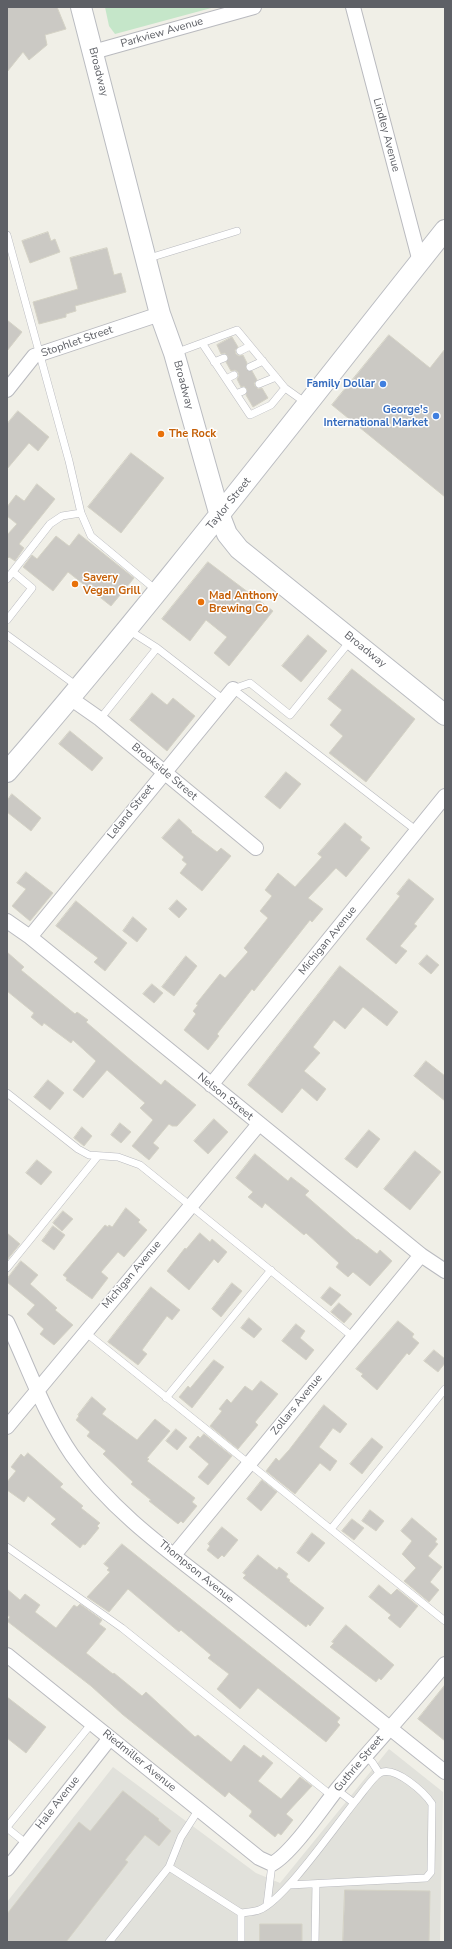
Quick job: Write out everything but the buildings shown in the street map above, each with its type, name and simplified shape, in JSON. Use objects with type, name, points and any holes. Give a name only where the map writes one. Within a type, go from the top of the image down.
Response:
[{"type":"main road","name":"Broadway","points":[[81,7],[160,314],[174,353],[220,516],[227,534],[240,549],[445,715]]},
{"type":"main road","name":"Taylor Street","points":[[7,772],[75,693],[220,516],[445,230]]},
{"type":"street","name":"Parkview Avenue","points":[[93,52],[254,7]]},
{"type":"street","name":"Lindley Avenue","points":[[353,7],[420,262]]},
{"type":"street","name":"Stophlet Street","points":[[7,390],[34,356],[160,314]]},
{"type":"street","name":"Leland Street","points":[[30,937],[233,689]]},
{"type":"street","name":"Brookside Street","points":[[75,693],[100,719],[256,848]]},
{"type":"street","name":"Michigan Avenue","points":[[211,1085],[445,796]]},
{"type":"street","name":"Nelson Street","points":[[7,921],[30,937],[421,1255],[445,1271]]},
{"type":"street","name":"Michigan Avenue","points":[[7,1427],[37,1389],[259,1124]]},
{"type":"street","name":"Zollars Avenue","points":[[174,1555],[421,1255]]},
{"type":"street","name":"Thompson Avenue","points":[[7,1322],[45,1410],[57,1432],[91,1480],[139,1527],[445,1772]]},
{"type":"street","name":"Riedmiller Avenue","points":[[7,1655],[259,1858],[272,1864]]},
{"type":"street","name":"Guthrie Street","points":[[272,1864],[284,1854],[365,1756],[406,1712],[445,1664]]},
{"type":"street","name":"Hale Avenue","points":[[7,1869],[110,1738]]},
{"type":"lane","points":[[146,259],[237,231]]},
{"type":"lane","points":[[7,235],[69,461],[81,513],[91,536],[158,592]]},
{"type":"lane","points":[[174,353],[237,330],[285,388],[308,404]]},
{"type":"lane","points":[[202,343],[250,415],[272,405],[285,388]]},
{"type":"lane","points":[[240,351],[250,346]]},
{"type":"lane","points":[[214,362],[224,358]]},
{"type":"lane","points":[[250,367],[263,361]]},
{"type":"lane","points":[[226,379],[234,375]]},
{"type":"lane","points":[[259,384],[276,377]]},
{"type":"lane","points":[[236,394],[243,391]]},
{"type":"lane","points":[[7,580],[50,524],[62,516],[81,513]]},
{"type":"lane","points":[[7,620],[32,588],[13,572]]},
{"type":"lane","points":[[127,629],[157,648],[224,700]]},
{"type":"lane","points":[[7,635],[75,693]]},
{"type":"lane","points":[[233,689],[250,683],[290,716],[352,639]]},
{"type":"lane","points":[[100,719],[157,648]]},
{"type":"lane","points":[[233,689],[417,831]]},
{"type":"lane","points":[[7,1093],[78,1149],[89,1155],[118,1157],[140,1165],[353,1337]]},
{"type":"lane","points":[[7,1268],[98,1156]]},
{"type":"lane","points":[[166,1398],[271,1270]]},
{"type":"lane","points":[[85,1332],[445,1621]]},
{"type":"lane","points":[[331,1529],[445,1389]]},
{"type":"lane","points":[[7,1546],[122,1628],[334,1793],[354,1803]]},
{"type":"lane","points":[[27,1844],[7,1827],[92,1723]]},
{"type":"lane","points":[[365,1756],[372,1762],[380,1773]]},
{"type":"lane","points":[[169,1867],[241,1913],[260,1910],[283,1892],[380,1773],[386,1772],[404,1777],[427,1797],[432,1804],[431,1872],[426,1878],[289,1885]]},
{"type":"lane","points":[[109,1942],[169,1867],[181,1838],[199,1809]]},
{"type":"lane","points":[[267,1905],[272,1864]]},
{"type":"lane","points":[[315,1942],[316,1884]]},
{"type":"lane","points":[[241,1913],[241,1942]]},
{"type":"shaded area","points":[[389,1749],[443,1792],[440,1942],[7,1942],[7,1902],[113,1767],[256,1873],[280,1883]]},
{"type":"green space","points":[[105,7],[215,7],[115,34],[109,26]]},
{"type":"place","name":"Family Dollar","points":[[383,384]]},
{"type":"place","name":"George's International Market","points":[[436,416]]},
{"type":"place","name":"The Rock","points":[[161,434]]},
{"type":"place","name":"Savery Vegan Grill","points":[[75,584]]},
{"type":"place","name":"Mad Anthony Brewing Co","points":[[201,602]]}]
